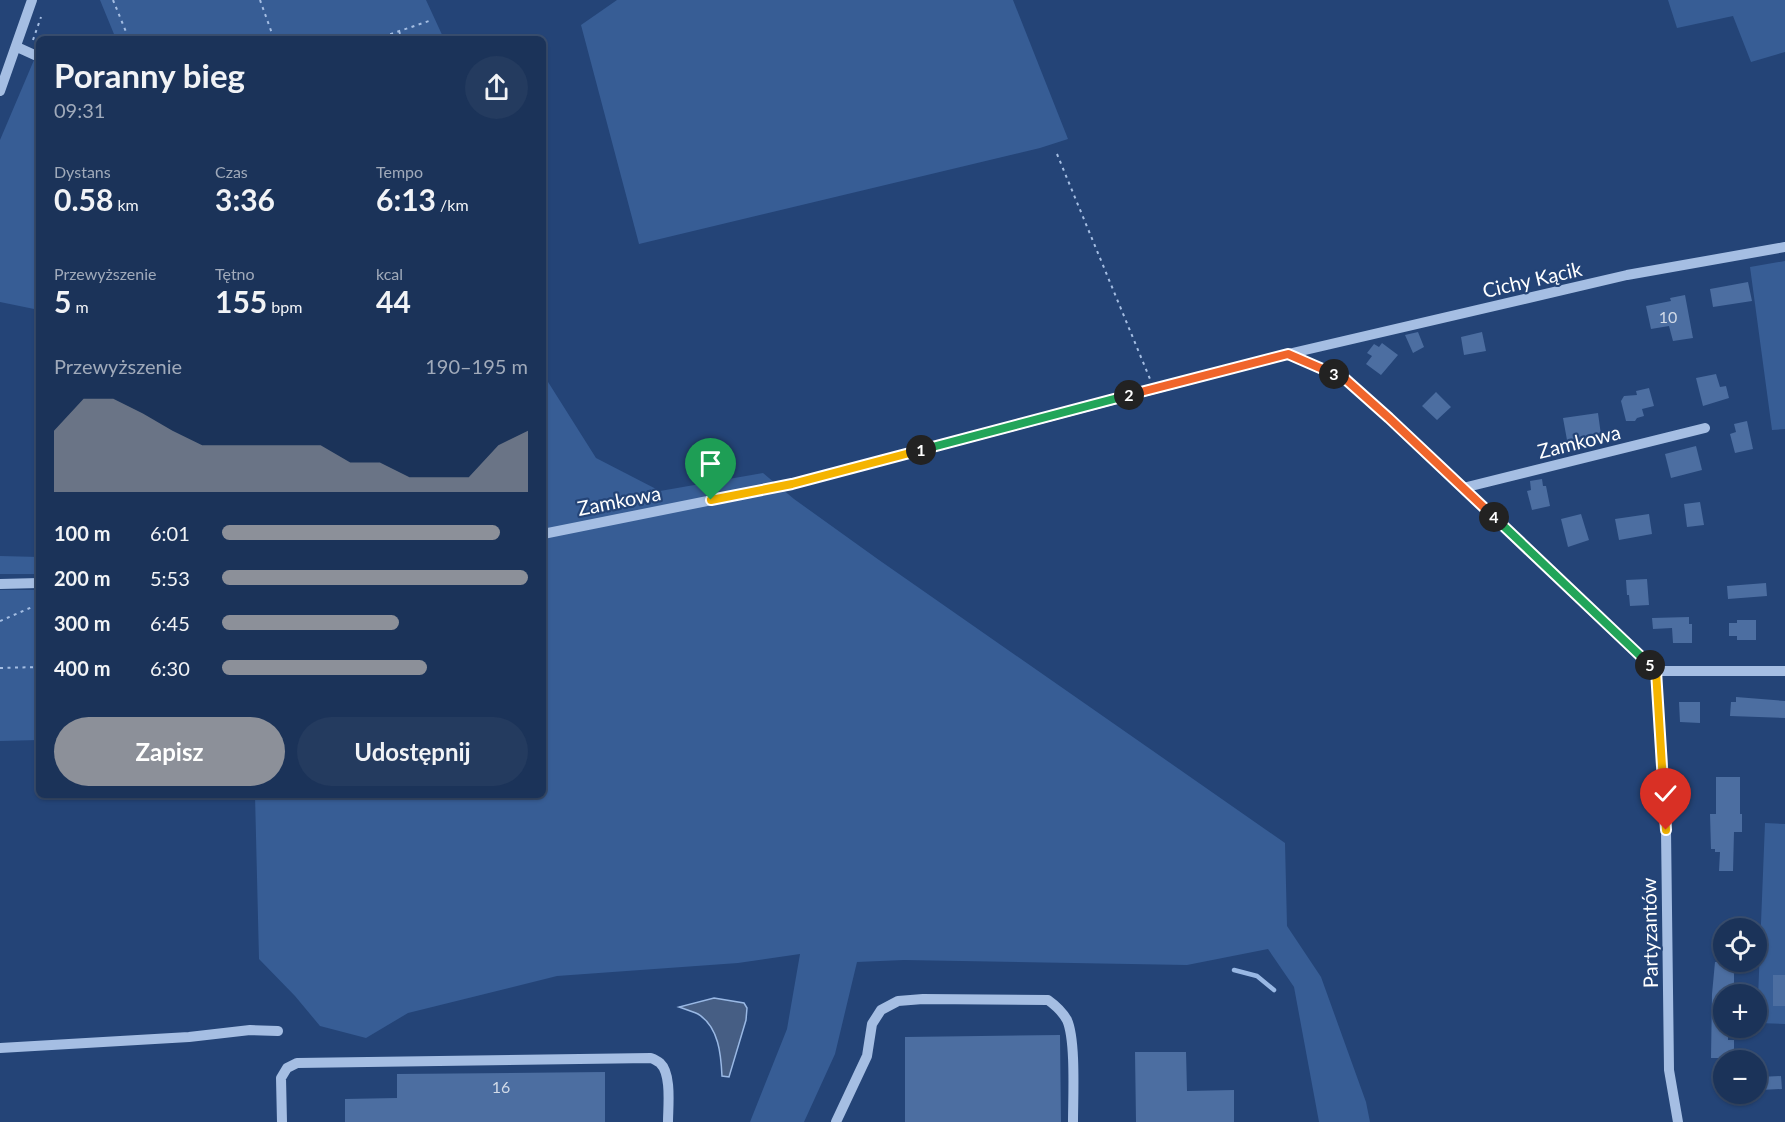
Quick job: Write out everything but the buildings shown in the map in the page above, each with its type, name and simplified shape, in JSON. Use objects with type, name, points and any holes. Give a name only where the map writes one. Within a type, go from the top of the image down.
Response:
[{"type":"street","points":[[0,91],[32,0]]},
{"type":"street","points":[[17,47],[36,56]]},
{"type":"street","name":"Cichy Kącik","points":[[1288,354],[1627,275],[1785,247]]},
{"type":"street","points":[[1288,354],[1343,377],[1656,671],[1785,671]]},
{"type":"street","name":"Zamkowa","points":[[546,533],[792,484],[1288,354]]},
{"type":"street","name":"Zamkowa","points":[[1463,488],[1705,428]]},
{"type":"street","points":[[0,584],[36,584]]},
{"type":"street","name":"Partyzantów","points":[[1656,671],[1666,830],[1670,1071],[1678,1122]]},
{"type":"street","points":[[836,1122],[867,1056],[872,1024],[881,1010],[898,1001],[934,999],[1048,1000],[1058,1007],[1066,1019],[1072,1039],[1073,1122]]},
{"type":"street","points":[[0,1048],[250,1030],[278,1031]]},
{"type":"street","points":[[282,1122],[281,1078],[287,1068],[297,1063],[651,1058],[660,1062],[668,1079],[668,1122]]},
{"type":"path","points":[[113,0],[128,36]]},
{"type":"path","points":[[260,0],[273,36]]},
{"type":"path","points":[[385,36],[429,21]]},
{"type":"path","points":[[399,31],[401,36]]},
{"type":"path","points":[[1057,154],[1154,388]]},
{"type":"path","points":[[0,621],[36,605]]},
{"type":"path","points":[[0,668],[36,667]]},
{"type":"shaded area","points":[[100,0],[426,0],[443,36],[115,36]]},
{"type":"shaded area","points":[[617,0],[1013,0],[1068,139],[1040,148],[639,244],[581,25]]},
{"type":"shaded area","points":[[1668,0],[1785,0],[1785,52],[1751,62],[1733,16],[1677,28]]},
{"type":"shaded area","points":[[34,60],[36,61],[36,309],[0,302],[0,140]]},
{"type":"shaded area","points":[[1785,261],[1785,429],[1772,430],[1750,267]]},
{"type":"shaded area","points":[[546,379],[596,458],[660,491],[763,473],[794,499],[879,560],[1285,843],[1287,926],[1321,977],[1366,1102],[1370,1122],[1319,1122],[1294,987],[1268,949],[1187,965],[904,960],[857,962],[835,1054],[804,1122],[750,1122],[787,1029],[800,954],[738,963],[557,976],[408,1013],[366,1038],[320,1026],[259,959],[255,798],[546,798]]},
{"type":"shaded area","points":[[0,556],[36,557],[36,574],[0,574]]},
{"type":"shaded area","points":[[0,590],[36,590],[36,740],[0,741]]},
{"type":"shaded area","points":[[1765,823],[1785,824],[1785,1024],[1767,1023],[1767,984],[1759,984],[1759,972],[1767,972],[1767,918],[1761,918]]},
{"type":"shaded area","points":[[714,998],[744,1003],[747,1008],[746,1020],[729,1077],[722,1076],[718,1042],[710,1026],[698,1014],[679,1007]]},
{"type":"waterway","points":[[1234,970],[1257,976],[1274,990]]},
{"type":"route","points":[[711,500],[792,484],[1288,354],[1343,377],[1656,671],[1666,830]]}]
